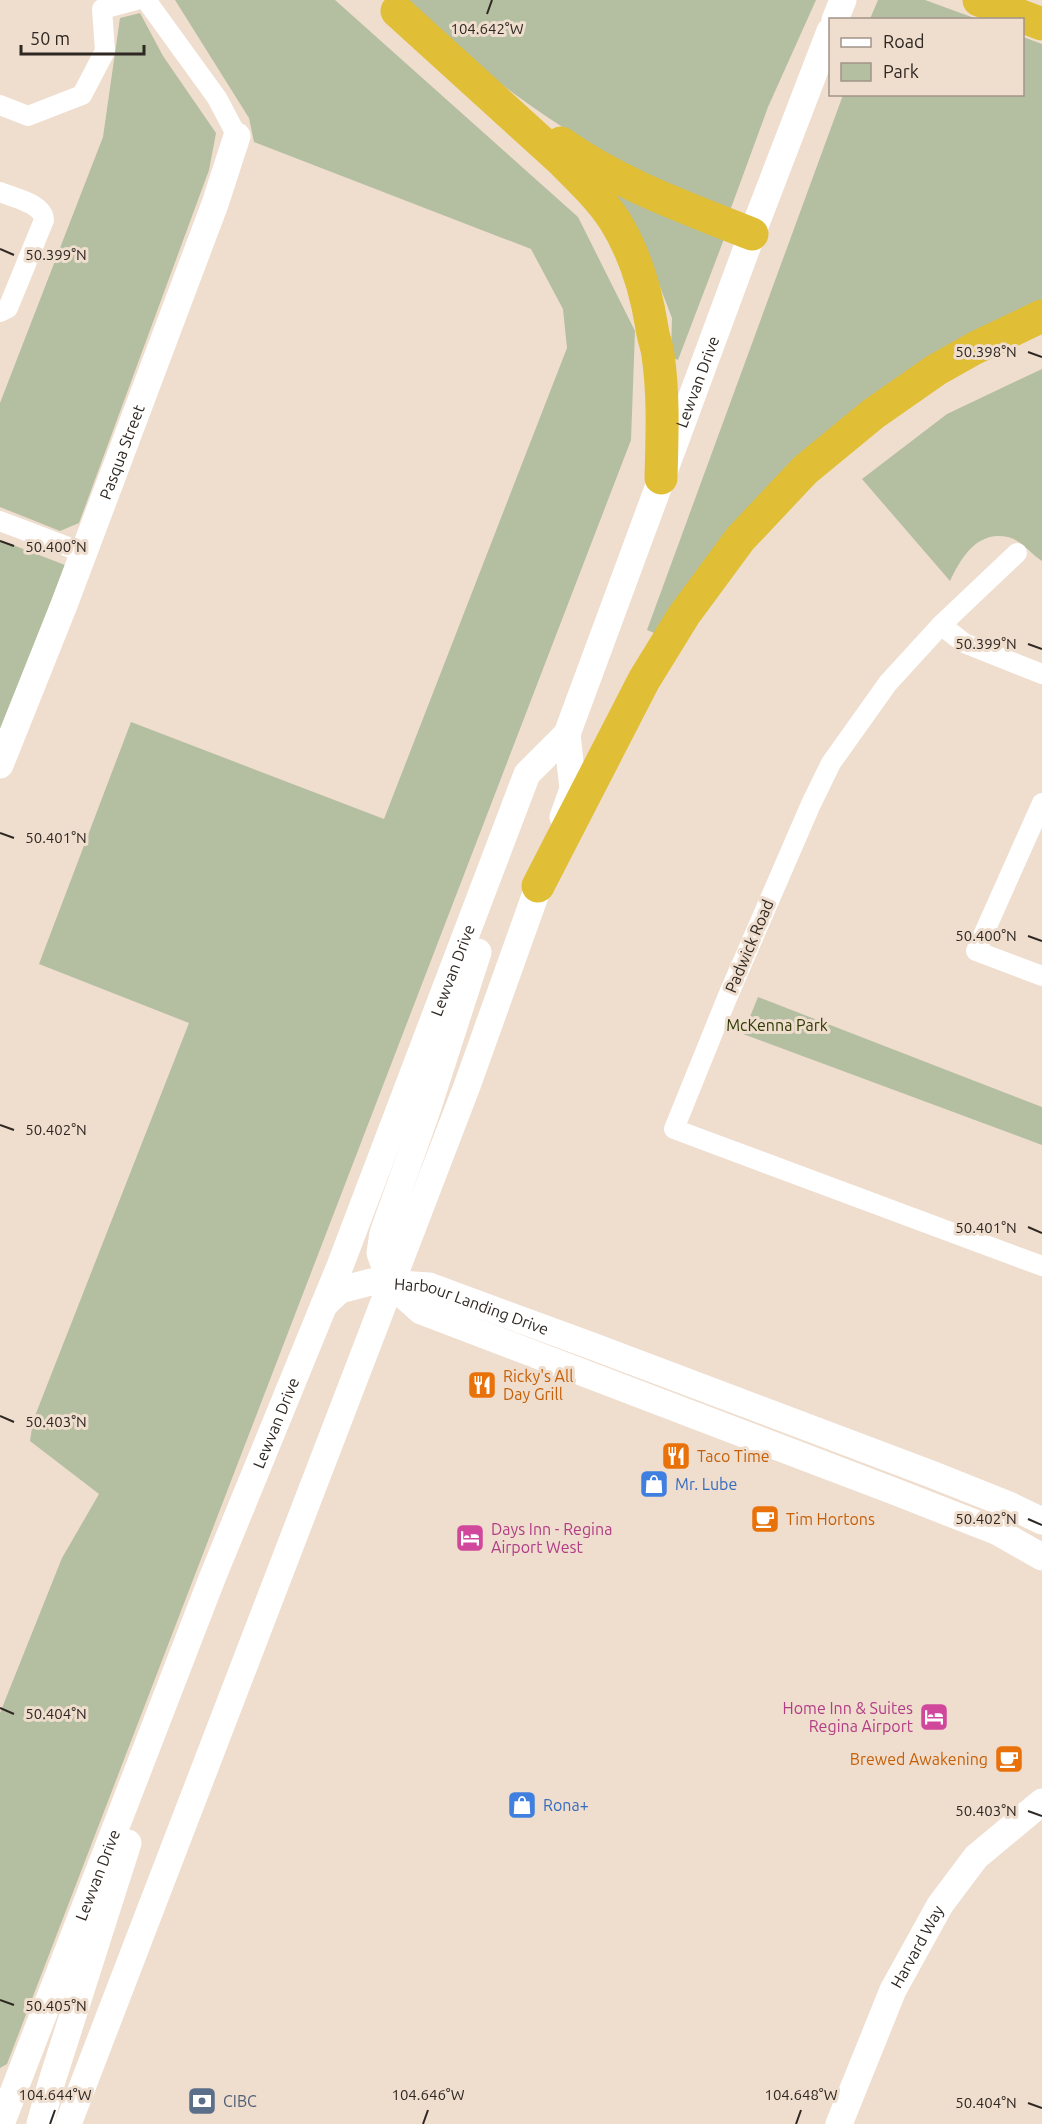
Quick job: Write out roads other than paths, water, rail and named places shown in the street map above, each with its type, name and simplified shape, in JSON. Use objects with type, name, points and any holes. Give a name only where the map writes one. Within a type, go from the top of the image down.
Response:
[{"type":"highway","points":[[979,0],[1042,24]]},
{"type":"highway","points":[[389,6],[493,94],[565,146],[642,188],[752,234]]},
{"type":"highway","points":[[389,6],[561,160],[615,220],[633,253],[646,291],[658,354],[662,414],[661,478]]},
{"type":"highway","points":[[538,886],[644,680],[684,615],[740,538],[805,470],[873,414],[936,370],[1042,316]]},
{"type":"main road","points":[[836,18],[843,0]]},
{"type":"main road","name":"Lewvan Drive","points":[[3,2118],[213,1576],[324,1305],[527,774],[567,734],[752,234],[829,36]]},
{"type":"main road","name":"Pasqua Street","points":[[0,765],[84,553],[215,204],[237,136]]},
{"type":"main road","name":"Lewvan Drive","points":[[68,2124],[467,1086],[573,789],[567,734]]},
{"type":"main road","points":[[324,1305],[340,1290],[371,1282],[391,1284],[380,1253],[384,1233],[426,1113],[497,892],[527,774]]},
{"type":"main road","name":"Harbour Landing Drive","points":[[391,1284],[421,1311],[999,1532],[1042,1557]]},
{"type":"main road","name":"Harbour Landing Drive","points":[[391,1284],[429,1286],[489,1307],[956,1484],[1042,1521]]},
{"type":"main road","points":[[321,1466],[386,1328],[394,1320],[403,1316],[414,1316],[457,1325]]},
{"type":"main road","points":[[40,2124],[213,1576]]},
{"type":"main road","name":"Harvard Way","points":[[839,2124],[892,1990],[940,1905],[976,1857],[1042,1802]]},
{"type":"main road","points":[[3,2118],[31,2124]]},
{"type":"street","points":[[0,105],[28,116],[82,94],[105,51],[97,5],[136,0]]},
{"type":"street","points":[[146,0],[217,98],[237,136]]},
{"type":"street","points":[[0,192],[34,206],[42,211],[44,219],[8,308],[0,312]]},
{"type":"street","points":[[0,521],[84,553]]},
{"type":"street","name":"Padwick Road","points":[[1017,553],[940,625],[888,683],[831,764],[811,804],[727,998],[674,1129],[1042,1266]]},
{"type":"street","points":[[940,625],[964,643],[1042,674]]},
{"type":"street","points":[[1042,803],[976,951],[1042,976]]},
{"type":"place","name":"Ricky's All Day Grill","points":[[482,1385]]},
{"type":"place","name":"Taco Time","points":[[676,1456]]},
{"type":"place","name":"Mr. Lube","points":[[654,1484]]},
{"type":"place","name":"Tim Hortons","points":[[765,1519]]},
{"type":"place","name":"Days Inn - Regina Airport West","points":[[470,1538]]},
{"type":"place","name":"Home Inn & Suites Regina Airport","points":[[934,1717]]},
{"type":"place","name":"Brewed Awakening","points":[[1009,1759]]},
{"type":"place","name":"Rona+","points":[[522,1805]]},
{"type":"place","name":"CIBC","points":[[202,2101]]},
{"type":"park label","name":"McKenna Park","points":[[777,1025]]}]
